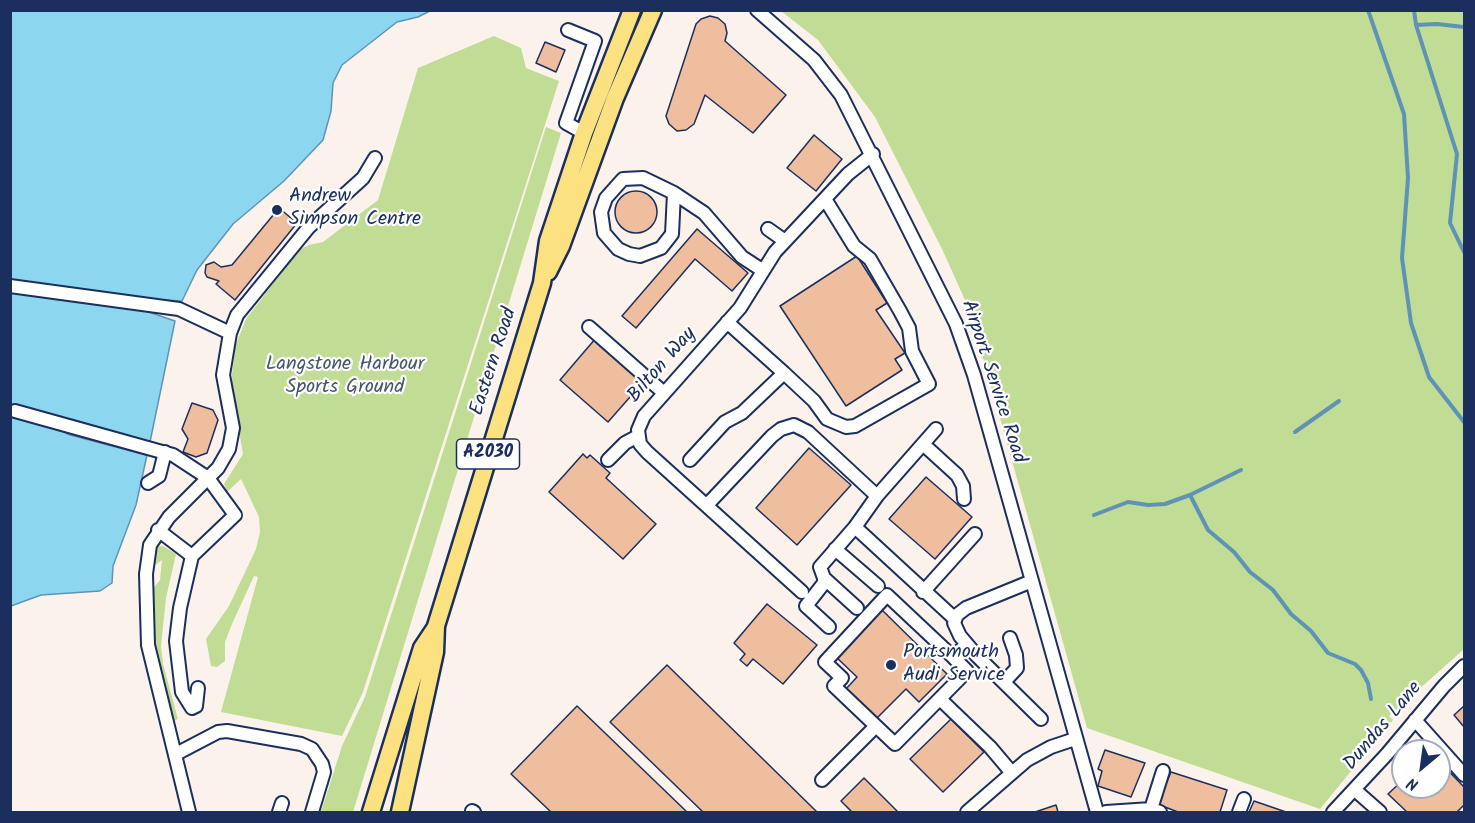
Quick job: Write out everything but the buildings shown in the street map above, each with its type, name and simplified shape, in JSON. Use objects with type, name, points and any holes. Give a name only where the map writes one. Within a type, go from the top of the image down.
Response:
[{"type":"main road","name":"Eastern Road","points":[[399,813],[435,652],[436,626],[542,283],[548,241],[584,133],[632,10]]},
{"type":"main road","name":"Eastern Road","points":[[542,283],[561,246],[615,98],[653,10]]},
{"type":"main road","name":"Eastern Road","points":[[371,813],[422,648],[436,626]]},
{"type":"street","name":"Airport Service Road","points":[[757,10],[797,43],[826,74],[854,116],[956,324],[974,375],[1097,813]]},
{"type":"street","points":[[568,30],[595,41],[566,123],[584,133]]},
{"type":"street","name":"Bilton Way","points":[[802,592],[647,452],[638,436],[639,423],[748,297],[762,270],[785,241],[857,165],[873,154]]},
{"type":"street","points":[[189,813],[176,754],[151,663],[145,626],[147,562],[158,530],[224,459],[233,438],[223,375],[230,333],[242,306],[309,227],[363,178],[375,158]]},
{"type":"street","points":[[674,193],[672,234],[661,248],[640,256],[629,254],[618,249],[604,233],[601,212],[606,198],[623,178],[643,178],[674,193],[704,213],[742,257],[762,270]]},
{"type":"street","points":[[727,322],[814,401],[827,419],[846,427],[855,426],[929,384],[912,351],[909,328],[900,310],[870,259],[854,246],[825,199]]},
{"type":"street","points":[[768,229],[785,241]]},
{"type":"street","points":[[10,286],[179,309],[230,333]]},
{"type":"street","points":[[589,327],[664,393]]},
{"type":"street","points":[[690,460],[725,422],[742,413],[784,373]]},
{"type":"street","points":[[15,411],[165,452],[208,478],[235,515],[192,556],[180,608],[176,641],[182,692],[192,708],[196,706],[198,688]]},
{"type":"street","points":[[707,505],[772,436],[781,429],[794,425],[808,432],[877,496]]},
{"type":"street","points":[[857,608],[824,578],[819,567],[936,429]]},
{"type":"street","points":[[608,460],[625,443],[638,436]]},
{"type":"street","points":[[923,444],[957,476],[963,486],[964,499]]},
{"type":"street","points":[[147,483],[159,476],[165,452]]},
{"type":"street","points":[[855,527],[955,619],[956,630],[967,644],[1041,719]]},
{"type":"street","points":[[158,530],[192,556]]},
{"type":"street","points":[[923,592],[975,534]]},
{"type":"street","points":[[835,549],[878,586]]},
{"type":"street","points":[[824,578],[824,583],[806,606],[829,627]]},
{"type":"street","points":[[955,619],[966,608],[1032,581]]},
{"type":"street","points":[[887,595],[953,657],[967,671],[895,744],[834,686],[842,678],[825,662],[887,595]]},
{"type":"street","points":[[1004,682],[1017,668],[1016,655],[1010,638]]},
{"type":"street","points":[[953,657],[967,644]]},
{"type":"street","name":"Dundas Lane","points":[[1333,812],[1464,666]]},
{"type":"street","points":[[940,699],[990,747],[1012,772]]},
{"type":"street","points":[[1415,720],[1464,775]]},
{"type":"street","points":[[822,780],[876,726]]},
{"type":"street","points":[[176,754],[218,732],[226,731],[301,744],[312,749],[322,764],[324,772],[312,813]]},
{"type":"street","points":[[967,813],[1012,772],[1038,753],[1075,739]]},
{"type":"street","points":[[1106,813],[1155,811],[1163,771]]},
{"type":"street","points":[[1355,790],[1380,813]]},
{"type":"street","points":[[1239,813],[1244,799]]},
{"type":"green space","points":[[781,11],[1464,11],[1464,649],[1389,716],[1393,720],[1320,809],[1087,728],[970,311],[942,249],[875,117],[818,40]]},
{"type":"green space","name":"Langstone Harbour Sports Ground","points":[[494,36],[521,48],[526,68],[559,81],[363,692],[342,736],[221,712],[258,577],[254,576],[232,624],[225,642],[225,661],[217,667],[211,666],[206,639],[229,606],[256,549],[260,532],[259,517],[241,479],[227,492],[224,484],[243,454],[231,384],[235,347],[246,319],[299,250],[323,242],[378,200],[418,68]]},
{"type":"green space","points":[[546,127],[561,133],[353,812],[321,812],[342,746],[365,697]]},
{"type":"green space","points":[[163,546],[176,554],[166,598],[161,646],[163,664],[178,719],[171,722],[154,652],[151,605],[153,589],[160,580],[162,560],[150,566],[157,547]]},
{"type":"water","points":[[11,11],[430,11],[418,17],[397,22],[342,65],[333,83],[331,111],[323,140],[284,181],[233,224],[197,270],[182,301],[140,299],[11,282]]},
{"type":"water","points":[[10,289],[137,308],[175,321],[150,442],[71,419],[65,420],[58,429],[70,435],[147,455],[136,505],[113,566],[112,583],[100,591],[41,595],[11,606]]},
{"type":"waterway","points":[[1368,10],[1404,114],[1408,178],[1402,258],[1411,323],[1429,377],[1464,422]]},
{"type":"waterway","points":[[1414,10],[1416,25],[1457,154],[1450,223],[1464,252]]},
{"type":"waterway","points":[[1416,25],[1437,24],[1464,27]]},
{"type":"waterway","points":[[1295,432],[1339,401]]},
{"type":"waterway","points":[[1190,495],[1241,470]]},
{"type":"waterway","points":[[1094,515],[1128,502],[1148,505],[1165,504],[1190,495],[1208,530],[1234,552],[1250,572],[1273,590],[1291,614],[1311,631],[1328,653],[1355,664],[1361,670],[1368,683],[1371,699]]},
{"type":"place","name":"Andrew Simpson Centre","points":[[277,210]]},
{"type":"place","name":"Portsmouth Audi Service","points":[[891,665]]}]
